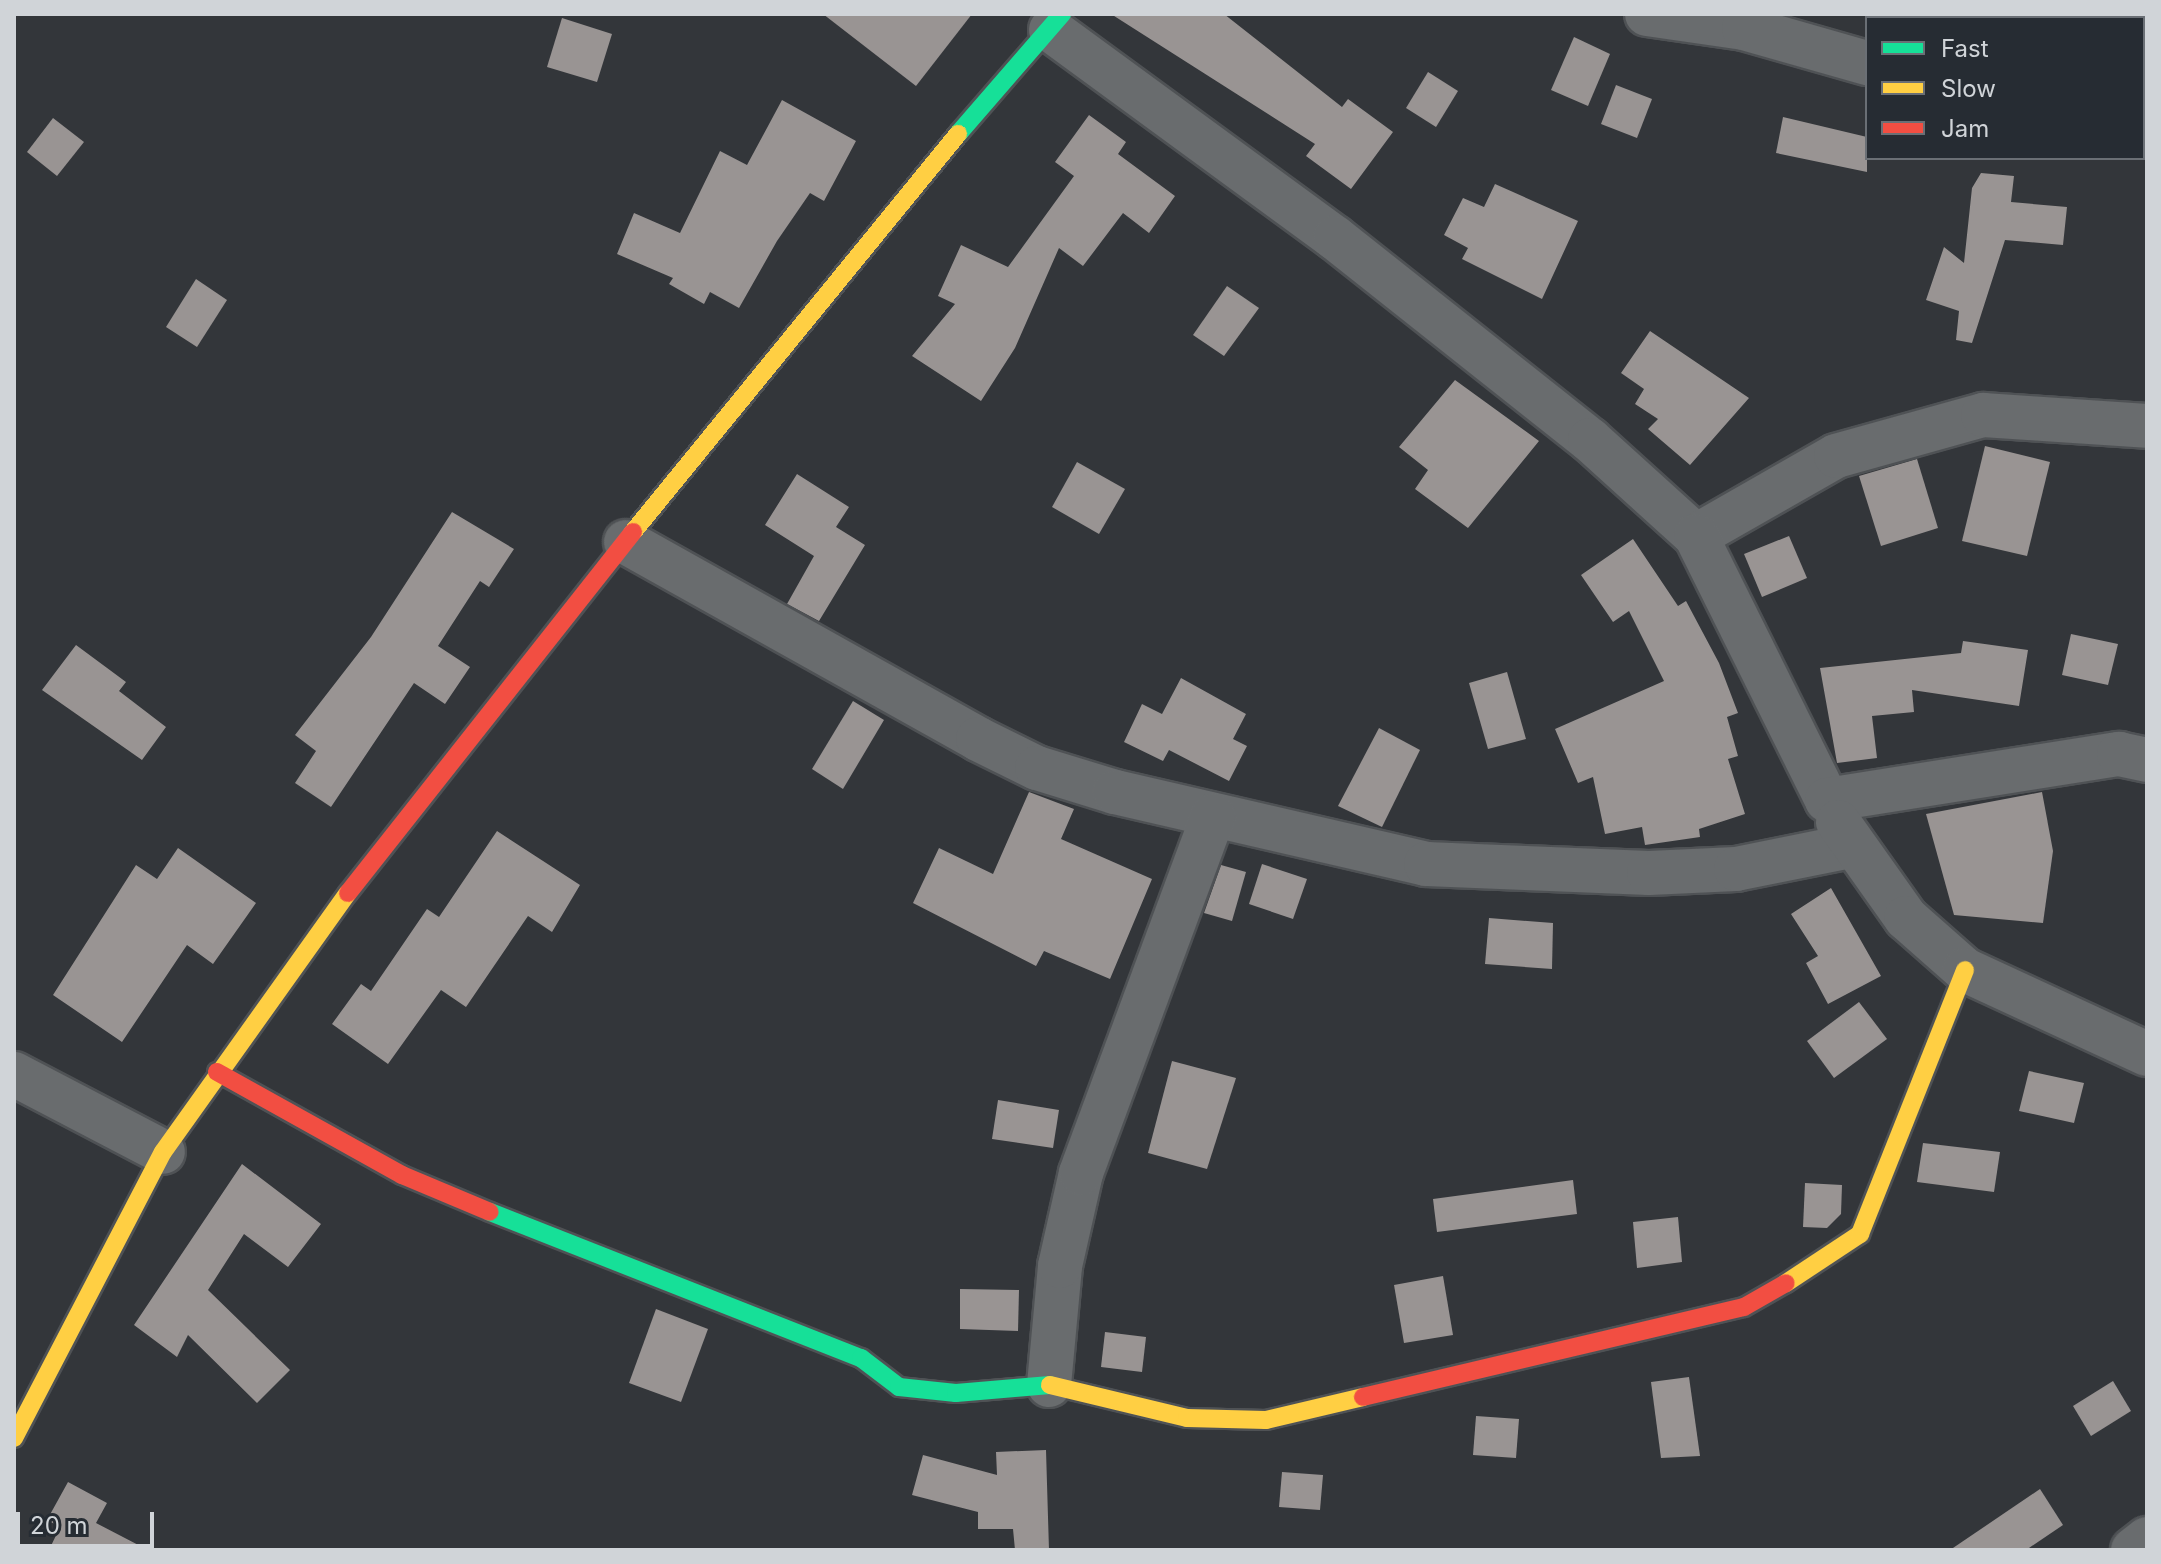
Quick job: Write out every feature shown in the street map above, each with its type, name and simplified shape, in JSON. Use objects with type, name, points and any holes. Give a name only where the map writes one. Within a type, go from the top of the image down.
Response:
[{"type":"street","points":[[1647,14],[1744,28],[1865,62]]},
{"type":"street","points":[[14,1438],[163,1152],[315,934],[838,273],[1057,22],[1590,440],[1696,536],[1850,846],[1906,918],[1965,970],[2147,1054]]},
{"type":"street","points":[[1696,536],[1836,456],[1983,415],[2147,426]]},
{"type":"street","points":[[626,542],[1037,768],[1213,816],[1426,864],[1649,873],[1736,869],[1850,846]]},
{"type":"street","points":[[1827,800],[2119,754],[2147,760]]},
{"type":"street","points":[[1049,1385],[1060,1266],[1081,1173],[1213,816]]},
{"type":"street","points":[[217,1072],[402,1175],[689,1296],[861,1358],[899,1387],[956,1393],[1049,1385],[1187,1418],[1266,1420],[1744,1307],[1860,1234],[1965,970]]},
{"type":"street","points":[[14,1074],[163,1152]]},
{"type":"street","points":[[2133,1550],[2147,1539]]},
{"type":"building","points":[[823,14],[972,14],[916,86]]},
{"type":"building","points":[[1111,14],[1224,14],[1342,107],[1348,99],[1393,132],[1351,189],[1306,156],[1315,144]]},
{"type":"building","points":[[562,18],[612,34],[597,82],[547,67]]},
{"type":"building","points":[[1574,37],[1610,54],[1588,106],[1551,90]]},
{"type":"building","points":[[1428,72],[1458,91],[1436,127],[1406,108]]},
{"type":"building","points":[[1616,85],[1652,99],[1637,138],[1601,124]]},
{"type":"building","points":[[782,100],[856,141],[824,201],[810,193],[777,241],[739,308],[710,292],[704,304],[669,284],[673,278],[617,254],[634,213],[680,233],[720,151],[747,165]]},
{"type":"building","points":[[1089,115],[1126,142],[1118,154],[1175,196],[1149,233],[1123,213],[1083,266],[1059,248],[1015,348],[981,401],[912,356],[955,304],[938,296],[961,245],[1008,267],[1074,176],[1055,162]]},
{"type":"building","points":[[1783,117],[1865,137],[1867,172],[1776,153]]},
{"type":"building","points":[[53,118],[84,142],[57,176],[27,152]]},
{"type":"building","points":[[1981,173],[2014,176],[2011,202],[2067,207],[2063,245],[2005,240],[1972,343],[1956,340],[1959,311],[1926,300],[1944,247],[1964,263],[1972,188]]},
{"type":"building","points":[[1495,184],[1578,221],[1542,299],[1462,259],[1468,248],[1444,235],[1463,198],[1484,207]]},
{"type":"building","points":[[196,279],[227,300],[197,347],[166,327]]},
{"type":"building","points":[[1227,286],[1259,308],[1224,356],[1193,335]]},
{"type":"building","points":[[1650,331],[1749,398],[1690,465],[1648,429],[1658,419],[1635,404],[1644,389],[1621,373]]},
{"type":"building","points":[[1455,380],[1539,441],[1468,528],[1415,489],[1428,470],[1399,447]]},
{"type":"building","points":[[1985,446],[2050,462],[2027,556],[1962,541]]},
{"type":"building","points":[[1917,459],[1938,528],[1881,546],[1859,476]]},
{"type":"building","points":[[1077,462],[1125,489],[1099,534],[1052,507]]},
{"type":"building","points":[[797,474],[849,507],[836,527],[865,545],[819,621],[787,604],[814,556],[765,525]]},
{"type":"building","points":[[452,512],[514,549],[489,587],[480,581],[438,646],[470,667],[445,704],[414,683],[331,807],[295,783],[316,751],[295,735],[371,637]]},
{"type":"building","points":[[1789,536],[1807,578],[1762,597],[1744,554]]},
{"type":"building","points":[[1633,539],[1678,606],[1686,601],[1719,663],[1738,713],[1727,717],[1738,756],[1728,759],[1745,814],[1699,829],[1700,837],[1645,845],[1642,827],[1605,834],[1593,777],[1578,783],[1555,729],[1664,681],[1629,611],[1613,622],[1581,575]]},
{"type":"building","points":[[2071,634],[2118,644],[2108,685],[2062,675]]},
{"type":"building","points":[[1963,641],[2028,650],[2019,706],[1912,690],[1914,712],[1872,716],[1877,758],[1837,763],[1820,668],[1961,653]]},
{"type":"building","points":[[76,645],[126,682],[119,691],[166,727],[142,760],[42,690]]},
{"type":"building","points":[[1507,672],[1526,739],[1488,749],[1469,683]]},
{"type":"building","points":[[1181,678],[1246,714],[1233,739],[1247,746],[1229,781],[1169,750],[1163,761],[1124,742],[1142,704],[1162,714]]},
{"type":"building","points":[[853,701],[884,720],[843,789],[812,769]]},
{"type":"building","points":[[1379,728],[1420,750],[1382,827],[1338,806]]},
{"type":"building","points":[[1029,792],[1074,809],[1061,839],[1152,879],[1110,979],[1044,951],[1036,966],[913,903],[939,848],[993,874]]},
{"type":"building","points":[[2042,792],[2053,851],[2043,923],[1954,915],[1926,814]]},
{"type":"building","points":[[497,831],[580,885],[552,932],[528,916],[466,1007],[441,990],[388,1064],[332,1024],[361,984],[371,991],[427,909],[439,917]]},
{"type":"building","points":[[178,848],[256,903],[213,964],[187,945],[122,1042],[53,995],[136,865],[157,879]]},
{"type":"building","points":[[1262,864],[1307,879],[1293,919],[1249,904]]},
{"type":"building","points":[[1221,865],[1246,872],[1232,921],[1204,913]]},
{"type":"building","points":[[1831,888],[1881,976],[1828,1004],[1806,963],[1818,956],[1791,914]]},
{"type":"building","points":[[1489,918],[1553,923],[1552,969],[1485,964]]},
{"type":"building","points":[[1859,1002],[1887,1039],[1834,1078],[1807,1041]]},
{"type":"building","points":[[1172,1061],[1236,1078],[1207,1169],[1148,1153]]},
{"type":"building","points":[[2029,1071],[2084,1083],[2074,1123],[2019,1111]]},
{"type":"building","points":[[998,1100],[1059,1110],[1053,1148],[992,1139]]},
{"type":"building","points":[[1923,1143],[2000,1152],[1994,1192],[1917,1182]]},
{"type":"building","points":[[242,1164],[321,1224],[288,1267],[244,1234],[208,1290],[290,1370],[257,1403],[188,1335],[177,1357],[134,1325]]},
{"type":"building","points":[[1573,1180],[1577,1214],[1437,1232],[1433,1199]]},
{"type":"building","points":[[1805,1183],[1842,1185],[1841,1214],[1827,1228],[1803,1227]]},
{"type":"building","points":[[1678,1217],[1682,1262],[1637,1268],[1633,1222]]},
{"type":"building","points":[[1443,1276],[1453,1335],[1404,1343],[1394,1285]]},
{"type":"building","points":[[960,1289],[1019,1290],[1018,1331],[960,1329]]},
{"type":"building","points":[[656,1309],[708,1329],[681,1402],[629,1383]]},
{"type":"building","points":[[1105,1332],[1146,1337],[1142,1372],[1101,1367]]},
{"type":"building","points":[[1689,1377],[1700,1456],[1661,1458],[1651,1382]]},
{"type":"building","points":[[2113,1381],[2131,1411],[2091,1436],[2073,1406]]},
{"type":"building","points":[[1476,1416],[1519,1419],[1516,1458],[1473,1455]]},
{"type":"building","points":[[1046,1450],[1049,1550],[1015,1550],[1013,1529],[978,1529],[978,1512],[912,1495],[923,1455],[997,1475],[996,1452]]},
{"type":"building","points":[[1282,1472],[1323,1475],[1320,1510],[1279,1507]]},
{"type":"building","points":[[68,1482],[107,1503],[96,1523],[148,1550],[49,1550],[60,1527],[47,1520]]},
{"type":"building","points":[[2040,1489],[2063,1525],[2026,1550],[1950,1550]]},
{"type":"traffic: fast","points":[[958,134],[1062,14]]},
{"type":"traffic: fast","points":[[490,1212],[861,1358],[899,1387],[956,1393],[1050,1385]]},
{"type":"traffic: slow","points":[[633,532],[958,134]]},
{"type":"traffic: slow","points":[[14,1438],[163,1152],[348,893]]},
{"type":"traffic: slow","points":[[1786,1283],[1860,1234],[1965,970]]},
{"type":"traffic: slow","points":[[1050,1385],[1187,1418],[1266,1420],[1363,1397]]},
{"type":"traffic: jam","points":[[348,893],[633,532]]},
{"type":"traffic: jam","points":[[217,1072],[402,1175],[490,1212]]},
{"type":"traffic: jam","points":[[1363,1397],[1744,1307],[1786,1283]]}]
